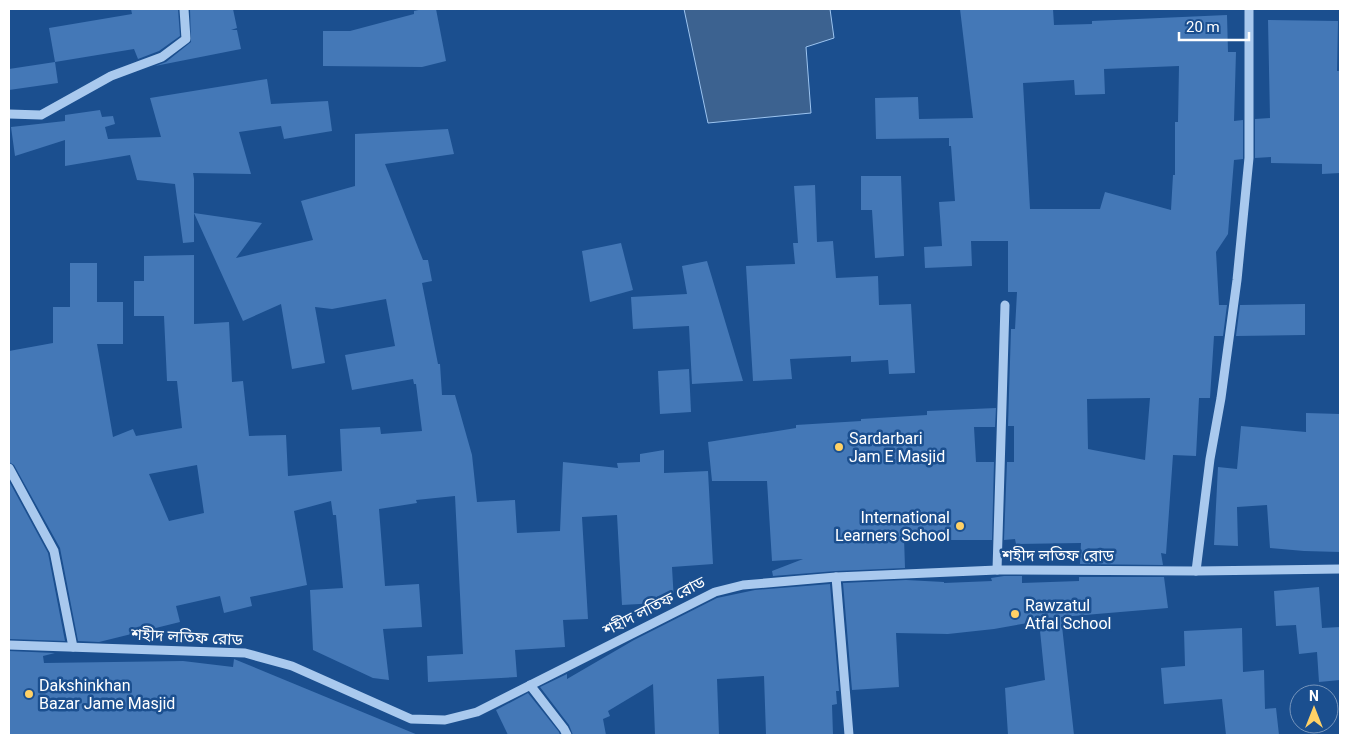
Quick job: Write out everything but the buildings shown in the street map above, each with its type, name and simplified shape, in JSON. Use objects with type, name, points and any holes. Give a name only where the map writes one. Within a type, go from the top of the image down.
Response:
[{"type":"street","points":[[9,114],[41,115],[110,76],[162,57],[186,39],[184,9]]},
{"type":"street","points":[[1196,571],[1210,459],[1221,398],[1237,280],[1248,168],[1249,9]]},
{"type":"street","points":[[997,570],[1005,305]]},
{"type":"street","points":[[9,468],[54,551],[73,647]]},
{"type":"street","name":"শহীদ লতিফ রোড","points":[[9,645],[244,653],[292,666],[411,719],[445,720],[477,712],[715,592],[742,585],[836,577],[997,570],[1196,571],[1340,569]]},
{"type":"street","points":[[836,577],[849,735]]},
{"type":"street","points":[[530,686],[567,735]]},
{"type":"water","points":[[684,9],[830,9],[834,38],[806,47],[811,113],[708,123]]},
{"type":"place","name":"Sardarbari Jam E Masjid","points":[[839,447]]},
{"type":"place","name":"International Learners School","points":[[960,526]]},
{"type":"place","name":"Rawzatul Atfal School","points":[[1015,614]]},
{"type":"place","name":"Dakshinkhan Bazar Jame Masjid","points":[[29,694]]}]
